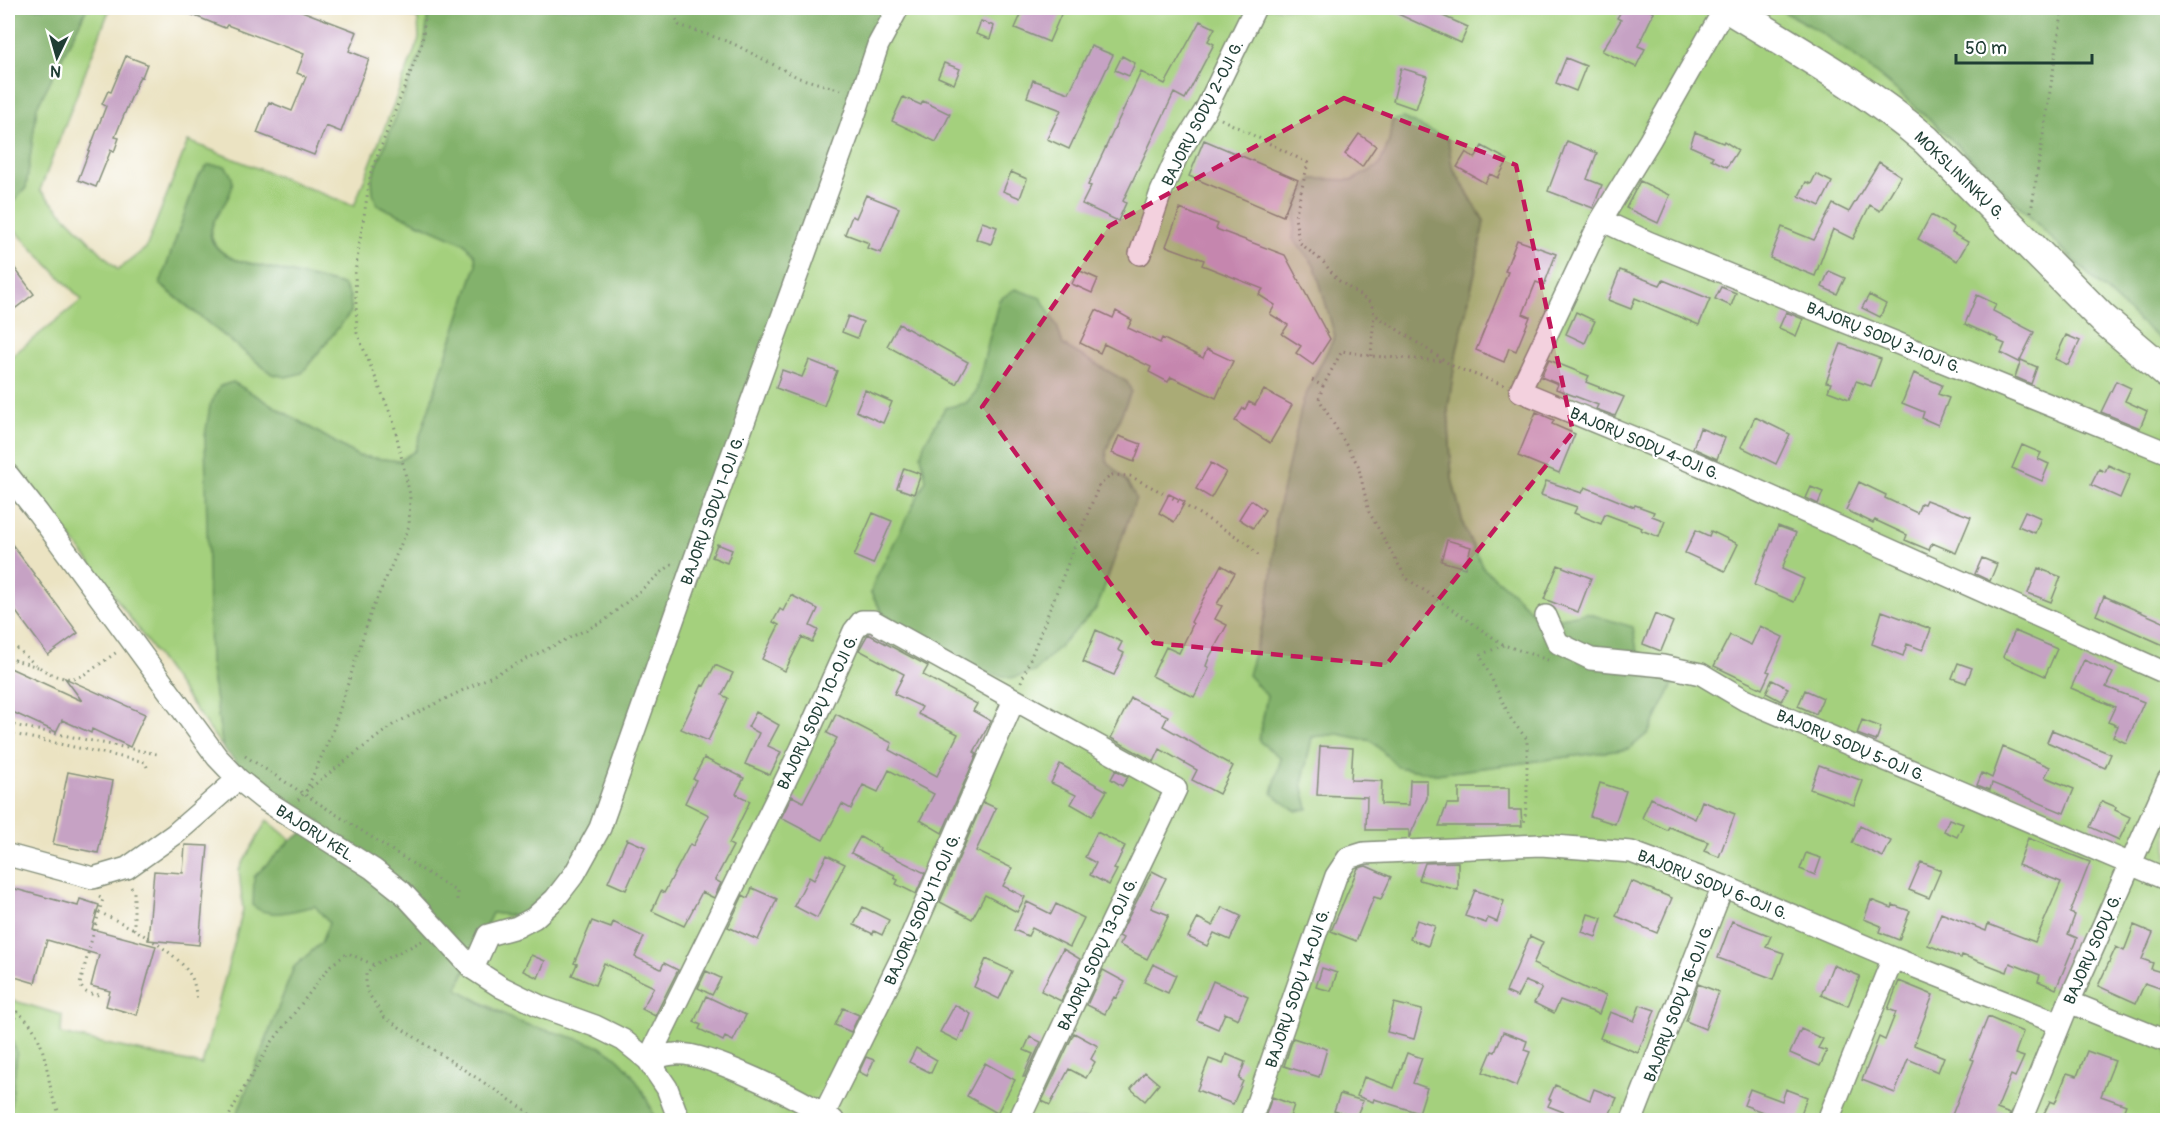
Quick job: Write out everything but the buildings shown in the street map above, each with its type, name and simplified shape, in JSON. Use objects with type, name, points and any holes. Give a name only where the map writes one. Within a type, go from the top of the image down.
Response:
[{"type":"street","name":"BAJORŲ SODŲ 1-OJI G.","points":[[473,969],[488,935],[517,927],[534,918],[555,899],[575,873],[600,828],[878,45],[898,8]]},
{"type":"street","name":"BAJORŲ SODŲ 2-OJI G.","points":[[1140,254],[1161,192],[1177,156],[1205,111],[1255,8]]},
{"type":"street","points":[[1520,391],[1601,220],[1726,8]]},
{"type":"street","name":"MOKSLININKŲ G.","points":[[1726,8],[1862,90],[1897,115],[1926,140],[2102,318],[2168,374]]},
{"type":"street","name":"BAJORŲ SODŲ 3-IOJI G.","points":[[1601,220],[1648,242],[2168,453]]},
{"type":"street","name":"BAJORŲ SODŲ 4-OJI G.","points":[[1520,391],[1711,470],[2168,674]]},
{"type":"street","name":"BAJORŲ KEL.","points":[[8,475],[217,757],[238,779],[263,799],[373,869],[402,892],[473,969],[501,987],[542,1007],[596,1026],[623,1040],[648,1060],[667,1088],[679,1120]]},
{"type":"street","name":"BAJORŲ SODŲ 5-OJI G.","points":[[1546,616],[1558,643],[1591,659],[1663,666],[1701,674],[1745,700],[2168,880]]},
{"type":"street","name":"BAJORŲ SODŲ 10-OJI G.","points":[[648,1060],[801,749],[854,631],[861,621],[873,621],[1176,789]]},
{"type":"street","name":"BAJORŲ SODŲ 11-OJI G.","points":[[829,1117],[902,957],[1014,700]]},
{"type":"street","points":[[8,855],[93,878],[123,869],[175,834],[238,779]]},
{"type":"street","name":"BAJORŲ SODŲ G.","points":[[2021,1120],[2069,1002],[2168,780]]},
{"type":"street","name":"BAJORŲ SODŲ 13-OJI G.","points":[[1019,1120],[1176,789]]},
{"type":"street","name":"BAJORŲ SODŲ 6-OJI G.","points":[[1348,858],[1364,853],[1541,845],[1631,852],[1723,886],[1893,958],[2060,1024]]},
{"type":"street","name":"BAJORŲ SODŲ 14-OJI G.","points":[[1251,1120],[1336,876],[1348,858]]},
{"type":"street","name":"BAJORŲ SODŲ 16-OJI G.","points":[[1632,1120],[1723,886]]},
{"type":"street","points":[[1828,1120],[1893,958]]},
{"type":"street","points":[[2069,1002],[2168,1042]]},
{"type":"street","points":[[648,1060],[676,1054],[701,1057],[744,1074],[829,1117]]},
{"type":"path","points":[[304,793],[332,733],[371,612],[409,526],[410,495],[393,420],[357,333],[355,272],[371,172],[422,43],[426,8]]},
{"type":"path","points":[[672,8],[679,24],[732,43],[799,78],[861,95]]},
{"type":"path","points":[[2026,241],[2063,8]]},
{"type":"path","points":[[1205,111],[1308,163],[1295,217],[1299,242],[1324,263],[1338,280],[1371,303],[1374,315],[1371,356]]},
{"type":"path","points":[[1374,315],[1454,367],[1520,391]]},
{"type":"path","points":[[1445,361],[1371,356],[1342,351],[1323,386],[1319,399],[1358,465],[1369,512],[1406,578],[1504,645],[1552,662],[1575,651]]},
{"type":"path","points":[[1312,380],[1323,386]]},
{"type":"path","points":[[1014,700],[1099,485],[1112,475],[1130,476],[1172,496],[1247,543],[1258,555]]},
{"type":"path","points":[[285,813],[304,793],[394,724],[604,621],[675,561]]},
{"type":"path","points":[[8,640],[40,667],[55,676],[70,679],[82,675],[133,642]]},
{"type":"path","points":[[1504,645],[1480,655],[1512,721],[1527,739],[1527,797],[1523,846]]},
{"type":"path","points":[[8,658],[40,667]]},
{"type":"path","points":[[8,724],[157,754]]},
{"type":"path","points":[[8,733],[145,762],[147,766]]},
{"type":"path","points":[[236,750],[458,892],[457,904]]},
{"type":"path","points":[[123,869],[134,892],[134,929]]},
{"type":"path","points":[[91,894],[103,899],[80,984],[83,991],[100,995]]},
{"type":"path","points":[[99,912],[134,929],[164,948],[185,968],[193,980],[197,1001]]},
{"type":"path","points":[[439,932],[374,965],[366,974],[366,990],[384,1017],[527,1111],[534,1120]]},
{"type":"path","points":[[227,1120],[242,1090],[272,1042],[332,965],[348,953],[374,965]]},
{"type":"path","points":[[8,1035],[17,1012],[28,1020],[39,1036],[52,1097],[62,1120]]},
{"type":"highlighted area","points":[[1344,98],[1516,165],[1573,432],[1386,665],[1154,643],[982,407],[1109,226]]},
{"type":"green space","points":[[8,8],[87,8],[37,107],[26,188],[12,203],[8,201]]},
{"type":"green space","points":[[87,8],[110,8],[40,190],[118,270],[146,248],[188,141],[354,206],[419,39],[418,19],[389,8],[431,8],[425,42],[377,205],[464,243],[475,255],[476,266],[415,451],[399,461],[358,456],[233,382],[220,386],[210,406],[210,662],[223,748],[93,566],[8,457],[8,359],[82,300],[8,223],[8,201],[12,203],[26,188],[37,107]],"holes":[[[226,201],[212,227],[212,234],[213,241],[225,254],[236,260],[343,285],[350,296],[351,312],[272,374],[160,285]]]},
{"type":"green space","points":[[431,8],[889,8],[594,827],[552,893],[518,916],[492,913],[457,988],[514,1020],[583,1040],[611,1053],[620,1060],[635,1079],[655,1120],[235,1120],[294,967],[321,943],[329,923],[315,906],[275,913],[253,906],[254,877],[291,840],[320,822],[241,768],[223,748],[210,662],[205,436],[210,406],[220,386],[233,382],[358,456],[399,461],[415,451],[476,266],[475,255],[464,243],[377,205],[373,193],[372,178],[425,42]]},
{"type":"green space","points":[[889,8],[1776,8],[1820,32],[1867,66],[1912,104],[1955,143],[2080,267],[2167,345],[2167,1120],[655,1120],[651,1107],[603,1048],[519,1022],[457,989],[492,913],[518,916]],"holes":[[[1392,121],[1448,139],[1452,166],[1484,221],[1457,350],[1448,408],[1452,479],[1464,527],[1483,568],[1542,622],[1637,651],[1677,676],[1649,732],[1629,749],[1436,774],[1398,767],[1372,741],[1338,734],[1312,737],[1302,784],[1308,808],[1272,794],[1281,758],[1259,741],[1267,696],[1256,645],[1266,613],[1312,380],[1335,336],[1315,266],[1293,238],[1312,179],[1353,180],[1379,166],[1389,142]],[[999,300],[1057,326],[1063,345],[1127,382],[1131,391],[1106,451],[1107,461],[1128,484],[985,672],[883,614],[871,593],[874,582],[966,403],[976,392]]]},
{"type":"green space","points":[[1776,8],[2167,8],[2167,345],[2080,267],[1955,143],[1912,104],[1867,66],[1820,32]]},
{"type":"green space","points":[[1403,118],[1448,139],[1452,167],[1484,221],[1457,350],[1448,408],[1452,479],[1464,527],[1483,568],[1542,622],[1586,613],[1633,627],[1637,651],[1677,676],[1649,732],[1629,749],[1436,774],[1398,767],[1372,741],[1338,734],[1312,737],[1302,784],[1308,809],[1296,811],[1272,794],[1281,758],[1259,741],[1267,696],[1248,675],[1266,613],[1272,575],[1276,518],[1303,401],[1335,336],[1315,266],[1293,239],[1297,202],[1312,179],[1353,180],[1379,166],[1389,142],[1392,121]]},
{"type":"green space","points":[[208,165],[225,166],[232,178],[232,189],[214,220],[211,230],[212,240],[219,250],[236,260],[343,285],[350,296],[351,312],[302,373],[286,377],[272,374],[160,284],[197,178]]},
{"type":"green space","points":[[1015,289],[1041,298],[1057,326],[1063,345],[1127,382],[1131,391],[1106,451],[1107,461],[1128,484],[1136,498],[1097,608],[1034,672],[1011,678],[985,672],[884,615],[871,593],[874,582],[926,480],[921,455],[924,444],[945,408],[966,403],[976,392],[999,300]]},
{"type":"green space","points":[[267,820],[291,840],[254,877],[276,913],[316,906],[329,923],[321,943],[294,967],[235,1120],[13,1120],[10,1113],[17,1053],[8,1031],[8,999],[62,1015],[61,1034],[202,1065],[243,910],[239,870]]},
{"type":"green space","points":[[8,1031],[17,1053],[10,1113],[13,1120],[8,1120]]}]
